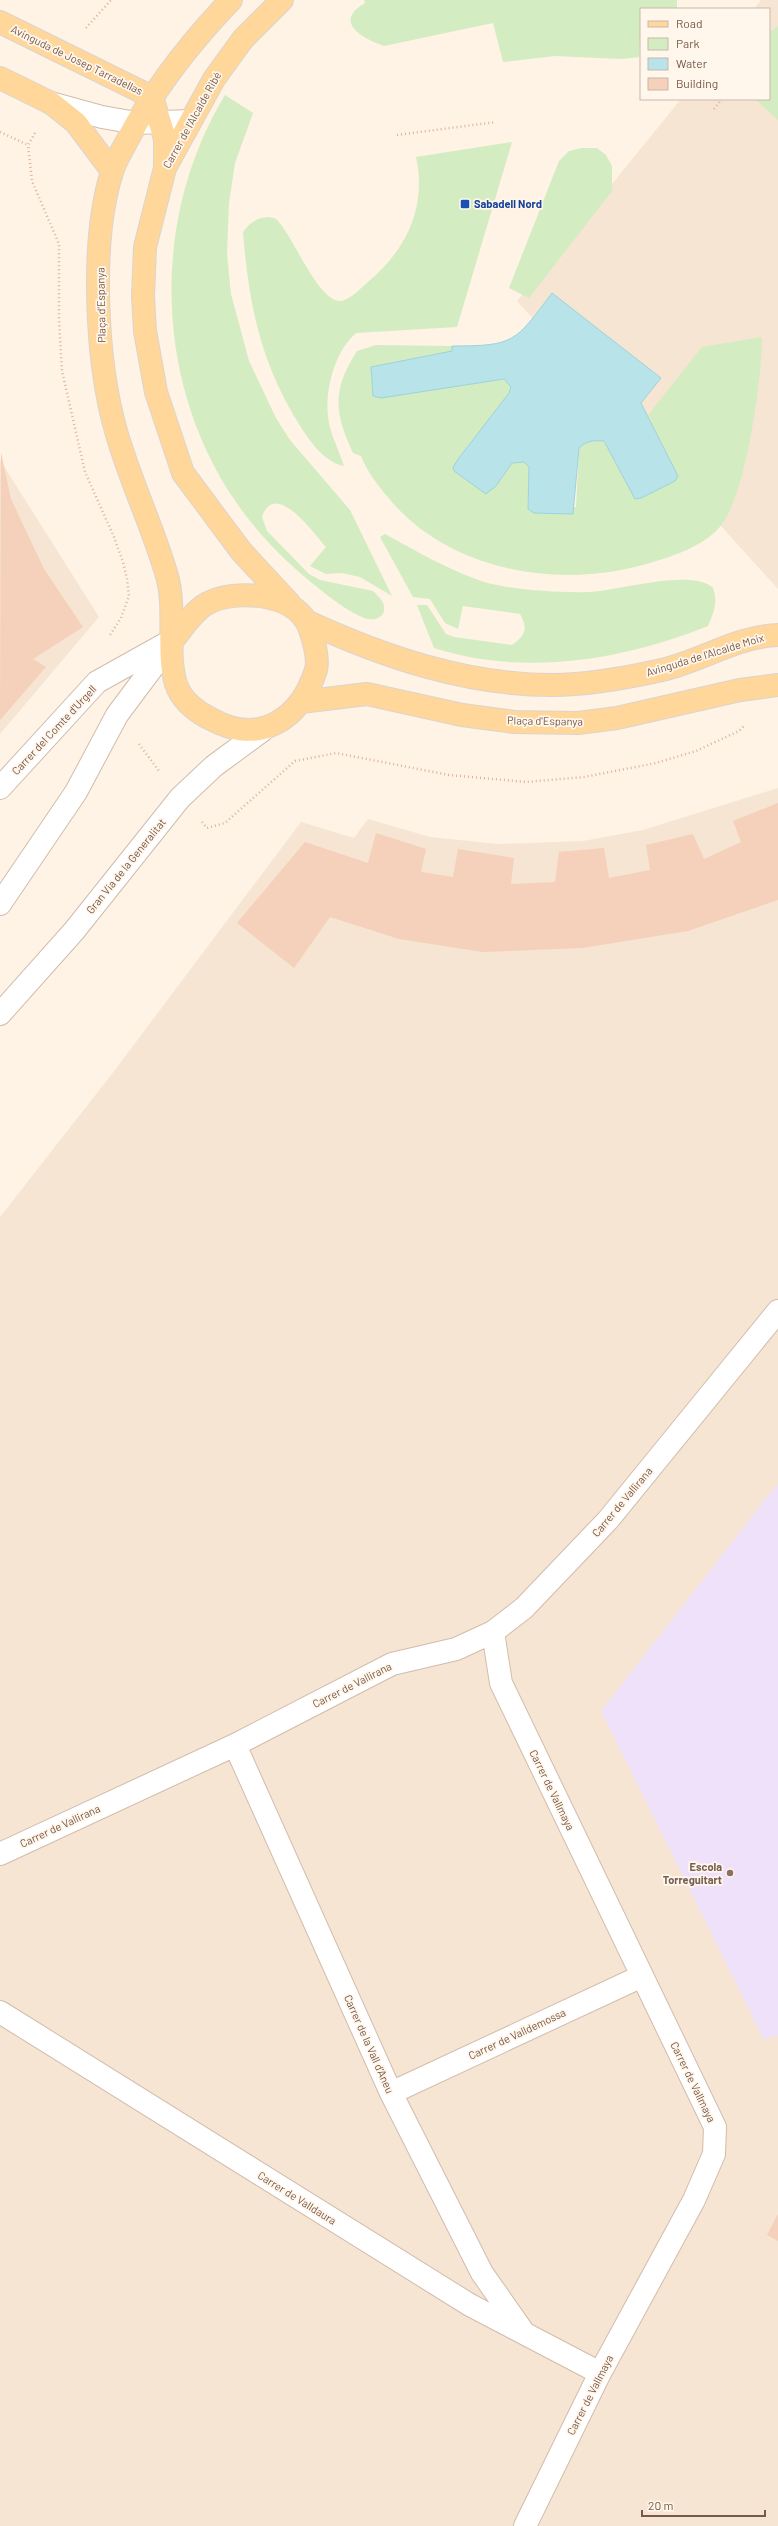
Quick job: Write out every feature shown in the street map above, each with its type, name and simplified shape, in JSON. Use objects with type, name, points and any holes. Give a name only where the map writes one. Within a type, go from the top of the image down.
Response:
[{"type":"main road","name":"Plaça d'Espanya","points":[[231,0],[178,59],[136,122],[112,171],[101,231],[99,321],[104,374],[115,429],[168,579],[173,640],[173,663],[178,690],[197,712],[217,723],[238,730],[263,730],[286,719],[301,702],[317,668],[316,649],[308,622],[289,603]]},
{"type":"main road","name":"Carrer de l'Alcalde Ribé","points":[[282,0],[242,39],[214,78],[165,168],[145,247],[143,272],[145,331],[156,392],[183,474],[241,552],[289,603]]},
{"type":"main road","name":"Avinguda de Josep Tarradellas","points":[[0,22],[152,97],[161,122],[165,139],[165,168]]},
{"type":"main road","points":[[0,78],[51,103],[76,123],[112,171]]},
{"type":"main road","points":[[173,640],[192,617],[207,603],[241,594],[289,603]]},
{"type":"main road","name":"Avinguda de l'Alcalde Moix","points":[[308,622],[352,642],[446,672],[503,683],[553,686],[602,682],[665,669],[719,649],[778,635]]},
{"type":"main road","name":"Plaça d'Espanya","points":[[301,702],[367,694],[462,715],[514,722],[578,723],[624,717],[740,690],[778,684]]},
{"type":"street","points":[[51,103],[102,117],[136,122],[190,121]]},
{"type":"street","points":[[0,904],[76,792],[117,715],[173,640]]},
{"type":"street","name":"Carrer del Comte d'Urgell","points":[[0,788],[97,682],[173,640]]},
{"type":"street","name":"Gran Via de la Generalitat","points":[[2,1015],[74,931],[180,798],[214,766],[263,730]]},
{"type":"street","name":"Carrer de Vallirana","points":[[0,1854],[235,1745],[392,1664],[456,1649],[493,1632],[524,1608],[608,1520],[778,1311]]},
{"type":"street","name":"Carrer de Vallmaya","points":[[493,1632],[501,1683],[715,2127],[714,2154],[694,2200],[600,2373],[525,2526]]},
{"type":"street","name":"Carrer de la Vall d'Aneu","points":[[235,1745],[391,2093],[482,2273],[524,2333]]},
{"type":"street","name":"Carrer de Valldemossa","points":[[391,2093],[642,1976]]},
{"type":"street","name":"Carrer de Valldaura","points":[[0,2012],[463,2301],[600,2373]]},
{"type":"path","points":[[714,109],[721,100]]},
{"type":"path","points":[[397,135],[496,122]]},
{"type":"path","points":[[0,132],[28,145]]},
{"type":"path","points":[[59,244],[59,319],[62,370],[85,472],[124,562],[129,596],[121,618],[107,640]]},
{"type":"path","points":[[117,715],[180,798],[207,828],[226,823],[295,761],[336,753],[448,775],[526,782],[584,777],[656,763],[696,750],[738,731]]},
{"type":"shaded area","points":[[761,0],[778,0],[778,589],[517,301],[680,100],[770,100],[770,8],[755,8]]},
{"type":"shaded area","points":[[0,460],[99,617],[0,734]]},
{"type":"shaded area","points":[[778,788],[778,2526],[0,2526],[0,1217],[115,1070],[301,822],[354,838],[368,819],[430,837],[498,844],[583,841],[643,830]]},
{"type":"shaded area","name":"Escola Torreguitart","points":[[778,1483],[778,2035],[764,2040],[601,1711]]},
{"type":"green space","points":[[364,0],[677,0],[677,8],[640,8],[639,57],[622,59],[555,56],[503,62],[493,23],[384,46],[376,43],[360,34],[354,29],[351,23],[351,17],[355,10],[365,3]]},
{"type":"green space","points":[[778,26],[778,120],[756,100],[770,100],[770,32]]},
{"type":"green space","points":[[225,95],[253,113],[235,163],[229,203],[227,254],[231,294],[249,361],[276,418],[290,440],[350,510],[392,596],[360,577],[342,573],[326,574],[310,566],[326,547],[294,512],[285,506],[276,503],[268,507],[262,517],[267,531],[309,574],[320,580],[373,591],[384,606],[383,614],[378,618],[364,618],[353,613],[337,602],[298,571],[265,539],[236,502],[209,455],[189,406],[177,354],[172,300],[174,247],[184,194],[201,143]]},
{"type":"green space","points":[[512,142],[457,327],[356,333],[342,350],[333,371],[327,405],[330,428],[344,466],[331,461],[315,447],[302,429],[276,382],[259,335],[253,310],[243,232],[253,222],[262,218],[267,217],[276,219],[283,227],[306,267],[324,292],[333,299],[342,301],[349,298],[382,268],[394,255],[403,241],[411,225],[419,193],[419,175],[416,157]]},
{"type":"green space","points":[[582,148],[597,148],[606,155],[612,166],[612,191],[529,298],[509,288],[559,161],[569,151]]},
{"type":"green space","points":[[762,337],[759,380],[750,438],[737,493],[728,514],[718,529],[696,545],[661,560],[618,571],[581,575],[545,574],[508,568],[473,558],[441,542],[411,521],[386,495],[369,472],[361,456],[353,453],[339,413],[338,401],[343,378],[357,351],[376,345],[452,346],[452,351],[371,367],[373,396],[381,398],[504,379],[511,387],[509,393],[459,458],[496,486],[512,463],[524,462],[529,467],[528,509],[576,507],[579,448],[590,442],[603,441],[608,448],[678,476],[648,415],[702,347]]},
{"type":"green space","points":[[385,534],[468,576],[505,587],[563,592],[589,592],[654,582],[689,580],[703,582],[713,588],[715,607],[708,626],[676,638],[608,656],[573,661],[538,663],[503,662],[468,657],[434,648],[417,605],[427,605],[446,634],[454,637],[512,645],[520,638],[524,631],[525,627],[520,614],[463,606],[458,629],[445,623],[430,599],[413,597],[380,537]]},
{"type":"water","points":[[552,293],[661,378],[641,403],[678,476],[675,481],[641,498],[635,499],[604,441],[590,442],[579,448],[573,514],[534,513],[528,509],[529,467],[524,462],[512,463],[496,486],[486,494],[454,471],[453,467],[509,393],[511,387],[504,379],[381,398],[373,396],[371,367],[452,351],[452,346],[489,345],[512,338],[530,322]]},
{"type":"building","points":[[1,452],[11,499],[44,569],[83,627],[33,659],[46,667],[0,720]]},
{"type":"building","points":[[778,803],[778,900],[688,931],[582,948],[483,952],[399,939],[330,917],[294,968],[237,923],[305,842],[368,863],[376,833],[426,849],[421,872],[453,877],[458,849],[514,858],[511,884],[555,882],[559,852],[604,848],[609,878],[650,870],[646,845],[693,834],[704,859],[741,842],[733,821]]},
{"type":"building","points":[[778,2214],[778,2241],[767,2235]]},
{"type":"place","name":"Sabadell Nord","points":[[465,204]]},
{"type":"place","name":"Escola Torreguitart","points":[[730,1873]]}]
